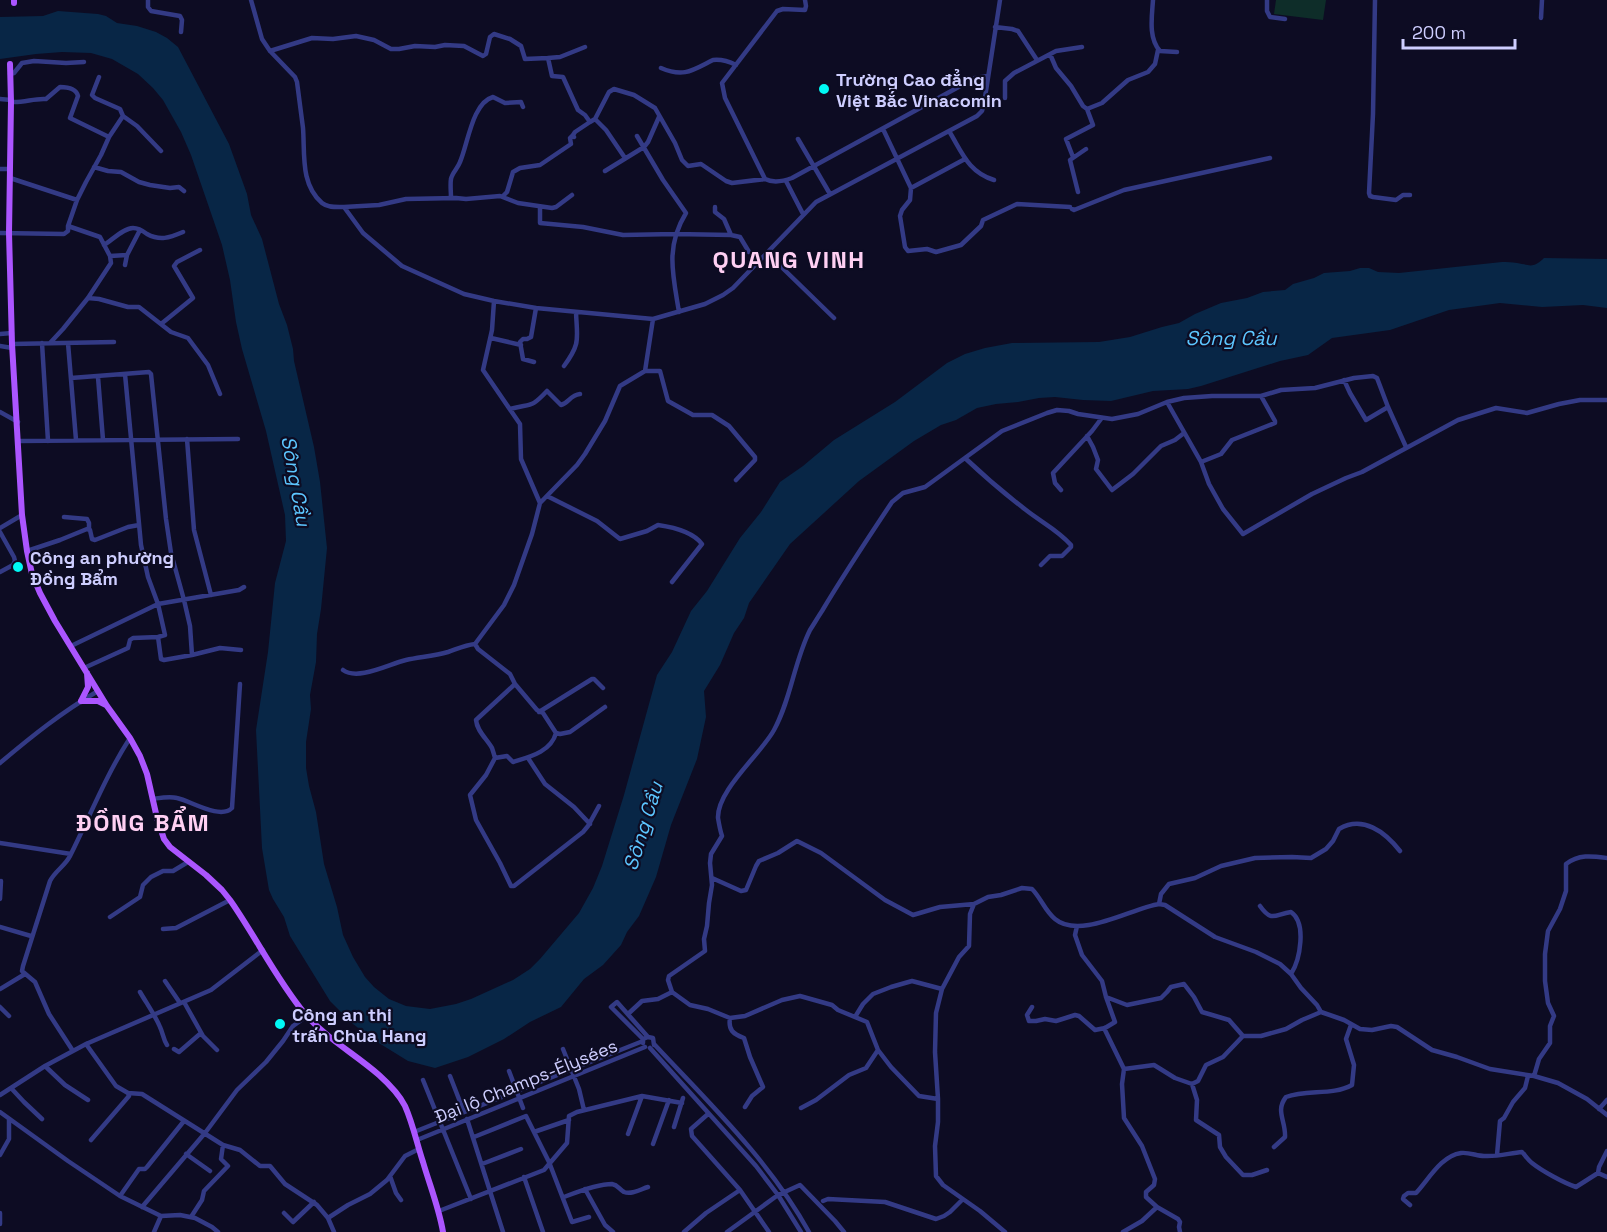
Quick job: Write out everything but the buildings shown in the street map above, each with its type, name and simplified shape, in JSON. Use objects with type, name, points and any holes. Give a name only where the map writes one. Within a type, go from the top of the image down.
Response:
[{"type":"main road","points":[[10,64],[9,233],[12,346],[22,515],[32,574],[40,593],[85,670],[130,738],[144,765],[164,839],[170,847],[222,890],[307,1016],[378,1074],[392,1087],[405,1106],[439,1211],[443,1232]]},
{"type":"main road","points":[[85,670],[88,687],[81,701],[98,701],[107,706]]},
{"type":"street","points":[[148,0],[148,7],[151,11],[180,16],[181,32]]},
{"type":"street","points":[[251,0],[262,39],[297,82],[305,171],[313,192],[322,203],[344,207],[379,205],[406,199],[466,199],[503,196],[518,203],[554,208],[572,195]]},
{"type":"street","points":[[765,179],[725,98],[723,81],[777,12],[783,9],[805,10],[805,0]]},
{"type":"street","points":[[344,207],[363,233],[402,266],[464,294],[536,308],[653,319],[705,304],[733,288],[816,202],[977,116],[982,111],[999,0]]},
{"type":"street","points":[[1087,109],[1102,103],[1128,80],[1148,72],[1155,64],[1158,50],[1152,34],[1153,0]]},
{"type":"street","points":[[1267,0],[1267,11],[1270,17],[1285,19]]},
{"type":"street","points":[[1375,0],[1369,193],[1373,197],[1396,200],[1403,195],[1410,195]]},
{"type":"street","points":[[1540,18],[1542,0]]},
{"type":"street","points":[[995,27],[1018,31],[1037,60]]},
{"type":"street","points":[[270,51],[312,38],[333,39],[356,36],[374,40],[390,49],[415,46],[464,46],[483,56],[486,54],[490,37],[494,34],[510,39],[521,46],[525,59],[560,57],[585,47]]},
{"type":"street","points":[[1005,98],[1008,77],[1014,73],[1063,49],[1082,47]]},
{"type":"street","points":[[1158,50],[1177,52]]},
{"type":"street","points":[[1050,54],[1056,68],[1087,109],[1094,125],[1066,139],[1073,157]]},
{"type":"street","points":[[548,58],[552,76],[563,77],[578,110],[606,130],[626,158]]},
{"type":"street","points":[[661,68],[672,73],[687,73],[718,59],[736,65]]},
{"type":"street","points":[[10,74],[14,73],[22,63],[34,60],[84,62]]},
{"type":"street","points":[[503,196],[507,192],[513,172],[520,168],[540,165],[571,144],[570,138],[575,132],[593,121],[609,92],[614,89],[634,95],[654,108],[675,143],[682,160],[688,166],[701,164],[732,183],[765,179],[771,182],[786,181],[975,78],[988,76]]},
{"type":"street","points":[[99,77],[92,95],[120,109],[123,116],[137,126],[161,151]]},
{"type":"street","points":[[0,99],[25,102],[36,98],[46,99],[60,87],[72,89],[78,96],[70,118],[109,137]]},
{"type":"street","points":[[451,198],[451,179],[461,161],[475,117],[487,99],[493,97],[507,103],[520,102],[523,107]]},
{"type":"street","points":[[0,233],[64,234],[68,231],[77,200],[109,137],[123,116]]},
{"type":"street","points":[[605,171],[644,147],[659,117]]},
{"type":"street","points":[[883,129],[911,188],[910,200],[901,213],[900,219],[905,247],[911,252],[927,249],[936,252],[963,244],[984,220],[1015,204],[1071,208],[1124,190],[1270,158]]},
{"type":"street","points":[[949,131],[970,166],[978,173],[994,180]]},
{"type":"street","points":[[637,135],[663,180],[686,213],[675,234],[672,251],[673,276],[679,312]]},
{"type":"street","points":[[798,138],[830,194]]},
{"type":"street","points":[[1078,192],[1070,162],[1073,157],[1086,149]]},
{"type":"street","points":[[911,188],[965,159]]},
{"type":"street","points":[[94,167],[121,172],[139,182],[179,188],[184,191]]},
{"type":"street","points":[[0,169],[10,169]]},
{"type":"street","points":[[10,178],[77,200]]},
{"type":"street","points":[[786,181],[804,214]]},
{"type":"street","points":[[540,207],[540,223],[583,227],[623,235],[731,235],[740,237],[748,252]]},
{"type":"street","points":[[714,207],[715,212],[724,219],[731,235]]},
{"type":"street","points":[[50,343],[88,298],[111,263],[110,256],[100,237],[68,226]]},
{"type":"street","points":[[104,245],[132,228],[157,239],[183,232]]},
{"type":"street","points":[[125,265],[127,255],[140,230]]},
{"type":"street","points":[[161,324],[194,298],[174,266],[177,262],[200,250]]},
{"type":"street","points":[[767,253],[834,318]]},
{"type":"street","points":[[110,256],[127,255]]},
{"type":"street","points":[[88,298],[128,308],[139,307],[171,332],[190,340],[208,365],[220,394]]},
{"type":"street","points":[[494,301],[491,338],[483,370],[520,424],[521,459],[540,503]]},
{"type":"street","points":[[534,362],[523,359],[521,340],[531,337],[536,308]]},
{"type":"street","points":[[564,366],[577,345],[576,312]]},
{"type":"street","points":[[645,371],[653,319]]},
{"type":"street","points":[[0,334],[12,333]]},
{"type":"street","points":[[491,338],[521,345]]},
{"type":"street","points":[[0,346],[114,342]]},
{"type":"street","points":[[42,343],[48,441]]},
{"type":"street","points":[[68,343],[76,440]]},
{"type":"street","points":[[343,670],[349,674],[363,674],[406,660],[475,644],[504,605],[514,585],[540,503],[585,454],[620,386],[645,371],[660,371],[668,402],[693,415],[712,416],[732,428],[755,458],[736,480]]},
{"type":"street","points":[[71,378],[151,372],[166,519],[171,553],[190,626],[192,656]]},
{"type":"street","points":[[85,670],[128,648],[133,638],[165,635],[141,545],[125,374]]},
{"type":"street","points":[[98,376],[103,440]]},
{"type":"street","points":[[938,1099],[916,1094],[878,1050],[867,1022],[838,1010],[832,1005],[800,996],[782,1000],[745,1016],[730,1018],[690,1005],[672,992],[668,980],[669,976],[705,951],[704,939],[712,878],[711,854],[722,836],[718,818],[723,800],[733,783],[774,730],[810,631],[836,586],[892,502],[908,491],[924,487],[1002,431],[1057,410],[1112,419],[1138,414],[1167,402],[1198,397],[1262,396],[1281,390],[1315,388],[1354,378],[1377,378],[1406,447]]},
{"type":"street","points":[[1344,380],[1366,420],[1388,407]]},
{"type":"street","points":[[510,409],[532,405],[539,401],[547,391],[561,405],[566,404],[574,395],[580,394]]},
{"type":"street","points":[[1201,462],[1221,454],[1232,440],[1275,423],[1262,396]]},
{"type":"street","points":[[1167,402],[1201,462],[1209,484],[1223,509],[1243,534],[1312,494],[1362,472],[1460,420],[1496,408],[1527,413],[1580,400],[1607,400]]},
{"type":"street","points":[[0,412],[18,422]]},
{"type":"street","points":[[1061,490],[1057,486],[1053,473],[1101,419]]},
{"type":"street","points":[[1087,436],[1098,460],[1096,469],[1112,490],[1133,474],[1161,446],[1184,433]]},
{"type":"street","points":[[187,439],[194,530],[211,595]]},
{"type":"street","points":[[19,441],[238,439]]},
{"type":"street","points":[[965,458],[998,488],[1071,545],[1062,556],[1050,556],[1041,565]]},
{"type":"street","points":[[547,496],[597,521],[620,539],[647,531],[658,525],[692,535],[701,541],[702,544],[672,582]]},
{"type":"street","points":[[0,572],[13,565],[15,561],[0,530],[22,515]]},
{"type":"street","points":[[64,517],[87,519],[94,540],[139,525]]},
{"type":"street","points":[[27,550],[89,529]]},
{"type":"street","points":[[71,646],[158,604],[239,590],[244,587]]},
{"type":"street","points":[[158,637],[162,660],[192,656],[220,648],[241,650]]},
{"type":"street","points":[[475,644],[478,649],[510,674],[515,684],[539,712],[543,713],[556,733]]},
{"type":"street","points":[[539,712],[592,679],[603,688]]},
{"type":"street","points":[[152,799],[174,797],[220,813],[232,808],[240,684]]},
{"type":"street","points":[[495,758],[476,722],[515,684]]},
{"type":"street","points":[[0,763],[56,717],[98,691]]},
{"type":"street","points":[[556,733],[570,732],[605,707]]},
{"type":"street","points":[[495,758],[507,756],[513,762],[528,758],[546,748],[556,733]]},
{"type":"street","points":[[73,1051],[49,1014],[35,982],[22,971],[22,966],[50,881],[55,872],[65,865],[109,773],[130,738]]},
{"type":"street","points":[[495,758],[470,797],[476,820],[511,886],[579,837],[590,824],[599,806]]},
{"type":"street","points":[[528,758],[545,784],[574,807],[590,824]]},
{"type":"street","points":[[1159,904],[1160,895],[1169,884],[1196,878],[1221,866],[1255,858],[1292,856],[1311,858],[1326,849],[1333,841],[1338,829],[1347,825],[1371,825],[1393,842],[1400,851]]},
{"type":"street","points":[[712,878],[741,891],[746,890],[759,861],[778,854],[797,841],[821,853],[885,900],[914,915],[940,907],[974,904],[988,897],[1022,888],[1035,892],[1041,903],[1060,923],[1077,926],[1094,924],[1159,904],[1165,905],[1215,937],[1256,952],[1280,964],[1291,974],[1321,1012],[1360,1029],[1397,1027],[1432,1050],[1490,1069],[1558,1083],[1587,1099],[1607,1115]]},
{"type":"street","points":[[0,843],[71,854]]},
{"type":"street","points":[[1497,1155],[1500,1121],[1525,1088],[1551,1040],[1550,1026],[1554,1016],[1548,1003],[1544,963],[1548,931],[1560,909],[1566,891],[1566,864],[1581,856],[1607,858]]},
{"type":"street","points":[[110,917],[140,897],[143,885],[151,877],[163,871],[173,872],[188,862]]},
{"type":"street","points":[[0,899],[2,881]]},
{"type":"street","points":[[163,929],[176,928],[230,900]]},
{"type":"street","points":[[974,904],[970,914],[969,946],[959,957],[942,989],[936,1017],[935,1052],[938,1099],[936,1176],[943,1185],[1005,1232]]},
{"type":"street","points":[[1260,906],[1272,917],[1291,912],[1296,916],[1301,944],[1296,965],[1291,974]]},
{"type":"street","points":[[1032,1007],[1027,1015],[1029,1021],[1045,1019],[1056,1021],[1075,1015],[1094,1030],[1115,1022],[1102,981],[1082,955],[1075,935],[1077,926]]},
{"type":"street","points":[[0,927],[31,936]]},
{"type":"street","points":[[0,1095],[45,1066],[86,1044],[214,988],[263,950]]},
{"type":"street","points":[[0,989],[25,974]]},
{"type":"street","points":[[165,981],[207,1042],[217,1050]]},
{"type":"street","points":[[855,1017],[873,994],[891,987],[912,981],[942,989]]},
{"type":"street","points":[[1106,997],[1127,1005],[1161,998],[1172,986],[1185,984],[1202,1012],[1229,1020],[1243,1036]]},
{"type":"street","points":[[140,992],[162,1030],[167,1045]]},
{"type":"street","points":[[628,1014],[642,1001],[658,999],[672,992]]},
{"type":"street","name":"Đại lộ Champs-Élysées","points":[[645,1039],[612,1007],[617,1002],[628,1014],[650,1046],[756,1166],[801,1232]]},
{"type":"street","points":[[0,1007],[9,1016]]},
{"type":"street","points":[[1124,1069],[1154,1065],[1192,1084],[1198,1081],[1206,1065],[1223,1057],[1243,1036],[1261,1036],[1286,1029],[1321,1012]]},
{"type":"street","points":[[142,1208],[205,1133],[237,1090],[266,1062],[293,1026],[307,1016]]},
{"type":"street","points":[[730,1018],[730,1029],[734,1034],[744,1038],[763,1087],[752,1096],[745,1107]]},
{"type":"street","points":[[1274,1147],[1285,1137],[1280,1105],[1286,1097],[1315,1091],[1338,1091],[1352,1085],[1353,1060],[1346,1039],[1351,1025]]},
{"type":"street","points":[[1104,1028],[1124,1069],[1122,1084],[1124,1118],[1142,1146],[1155,1179],[1154,1185],[1146,1194],[1157,1207],[1178,1219],[1180,1232]]},
{"type":"street","points":[[174,1049],[179,1052],[201,1033]]},
{"type":"street","name":"Đại lộ Champs-Élysées","points":[[414,1132],[645,1039],[653,1038],[650,1046],[417,1140]]},
{"type":"street","points":[[86,1044],[116,1086],[128,1093],[142,1094],[224,1145],[240,1150],[260,1166],[270,1166],[285,1184],[314,1202],[327,1218],[334,1232]]},
{"type":"street","name":"Đại lộ Champs-Élysées","points":[[650,1046],[762,1161],[785,1191],[809,1232]]},
{"type":"street","points":[[563,1049],[579,1089],[584,1110]]},
{"type":"street","points":[[801,1108],[816,1100],[848,1075],[866,1068],[878,1050]]},
{"type":"street","points":[[45,1066],[65,1085],[88,1100]]},
{"type":"street","points":[[509,1071],[523,1108]]},
{"type":"street","points":[[450,1076],[464,1112]]},
{"type":"street","points":[[423,1080],[471,1199]]},
{"type":"street","points":[[1192,1084],[1197,1100],[1196,1119],[1219,1135],[1220,1147],[1227,1158],[1243,1175],[1252,1175],[1267,1170]]},
{"type":"street","points":[[11,1088],[42,1119]]},
{"type":"street","points":[[92,1140],[129,1096],[128,1093]]},
{"type":"street","points":[[628,1134],[642,1096]]},
{"type":"street","points":[[439,1211],[544,1170],[567,1143],[569,1116],[584,1110],[642,1096],[682,1101],[674,1127]]},
{"type":"street","points":[[653,1144],[669,1100]]},
{"type":"street","points":[[1599,1109],[1607,1100]]},
{"type":"street","points":[[0,1112],[120,1196],[161,1216],[191,1217],[218,1232]]},
{"type":"street","points":[[708,1114],[691,1129],[692,1137],[740,1190],[769,1232]]},
{"type":"street","points":[[474,1137],[526,1116],[549,1162],[572,1222],[589,1217]]},
{"type":"street","points":[[0,1155],[9,1139],[9,1119]]},
{"type":"street","points":[[467,1119],[503,1232]]},
{"type":"street","points":[[120,1196],[139,1169],[145,1169],[184,1120]]},
{"type":"street","points":[[534,1132],[568,1120]]},
{"type":"street","points":[[191,1217],[202,1200],[204,1191],[228,1166],[220,1159],[224,1145]]},
{"type":"street","points":[[327,1218],[370,1194],[390,1176],[405,1155],[419,1149]]},
{"type":"street","points":[[482,1164],[522,1149]]},
{"type":"street","points":[[1410,1205],[1403,1199],[1404,1196],[1408,1193],[1416,1193],[1436,1169],[1450,1157],[1464,1153],[1485,1156],[1524,1153],[1540,1168],[1576,1187],[1598,1173],[1607,1151]]},
{"type":"street","points":[[186,1154],[210,1171]]},
{"type":"street","points":[[1598,1173],[1607,1177]]},
{"type":"street","points":[[390,1176],[396,1194],[401,1200]]},
{"type":"street","points":[[524,1177],[543,1232]]},
{"type":"street","points":[[564,1197],[585,1189],[614,1184],[628,1192],[648,1187]]},
{"type":"street","points":[[727,1232],[785,1191],[800,1185],[844,1232]]},
{"type":"street","points":[[585,1189],[605,1225],[613,1232]]},
{"type":"street","points":[[684,1232],[706,1213],[740,1190]]},
{"type":"street","points":[[823,1201],[828,1199],[885,1202],[936,1219],[950,1212],[962,1200]]},
{"type":"street","points":[[284,1213],[293,1222],[314,1202]]},
{"type":"street","points":[[1123,1232],[1142,1221],[1157,1207]]},
{"type":"street","points":[[0,1213],[0,1224]]},
{"type":"street","points":[[154,1232],[161,1216]]},
{"type":"green space","points":[[1276,0],[1326,0],[1323,20],[1274,14]]},
{"type":"water","name":"Sông Cầu","points":[[58,11],[106,16],[117,23],[156,32],[178,47],[229,144],[247,194],[251,215],[262,239],[279,304],[287,325],[320,482],[327,548],[316,662],[310,695],[306,768],[324,864],[343,935],[353,957],[374,987],[389,999],[406,1006],[430,1009],[456,1004],[513,980],[540,959],[579,913],[602,866],[657,675],[672,652],[691,611],[707,591],[740,538],[761,512],[780,482],[834,440],[895,402],[947,363],[965,354],[1012,343],[1099,342],[1130,337],[1179,323],[1221,303],[1263,292],[1285,290],[1293,284],[1324,273],[1360,268],[1399,273],[1502,262],[1531,265],[1537,264],[1544,258],[1607,259],[1607,308],[1583,305],[1542,307],[1500,303],[1449,310],[1390,330],[1332,338],[1308,355],[1280,361],[1188,389],[1153,391],[1111,401],[1055,397],[977,408],[914,441],[859,481],[790,544],[749,603],[744,618],[734,633],[720,665],[704,691],[706,717],[697,759],[671,825],[656,877],[639,916],[621,945],[603,965],[584,979],[561,1007],[468,1057],[435,1068],[408,1061],[374,1040],[353,1024],[330,1001],[290,936],[284,917],[269,890],[262,848],[256,730],[268,652],[275,583],[286,541],[285,515],[266,431],[242,349],[222,245],[181,132],[163,100],[138,74],[112,59],[91,53],[62,52],[0,59],[0,17],[43,16]]},
{"type":"place","name":"Trường Cao đẳng Việt Bắc Vinacomin","points":[[824,89]]},
{"type":"place","name":"Công an phường Đồng Bẩm","points":[[18,567]]},
{"type":"place","name":"Công an thị trấn Chùa Hang","points":[[280,1024]]},
{"type":"district","name":"QUANG VINH","points":[[789,259]]},
{"type":"district","name":"ĐỒNG BẨM","points":[[143,822]]}]
